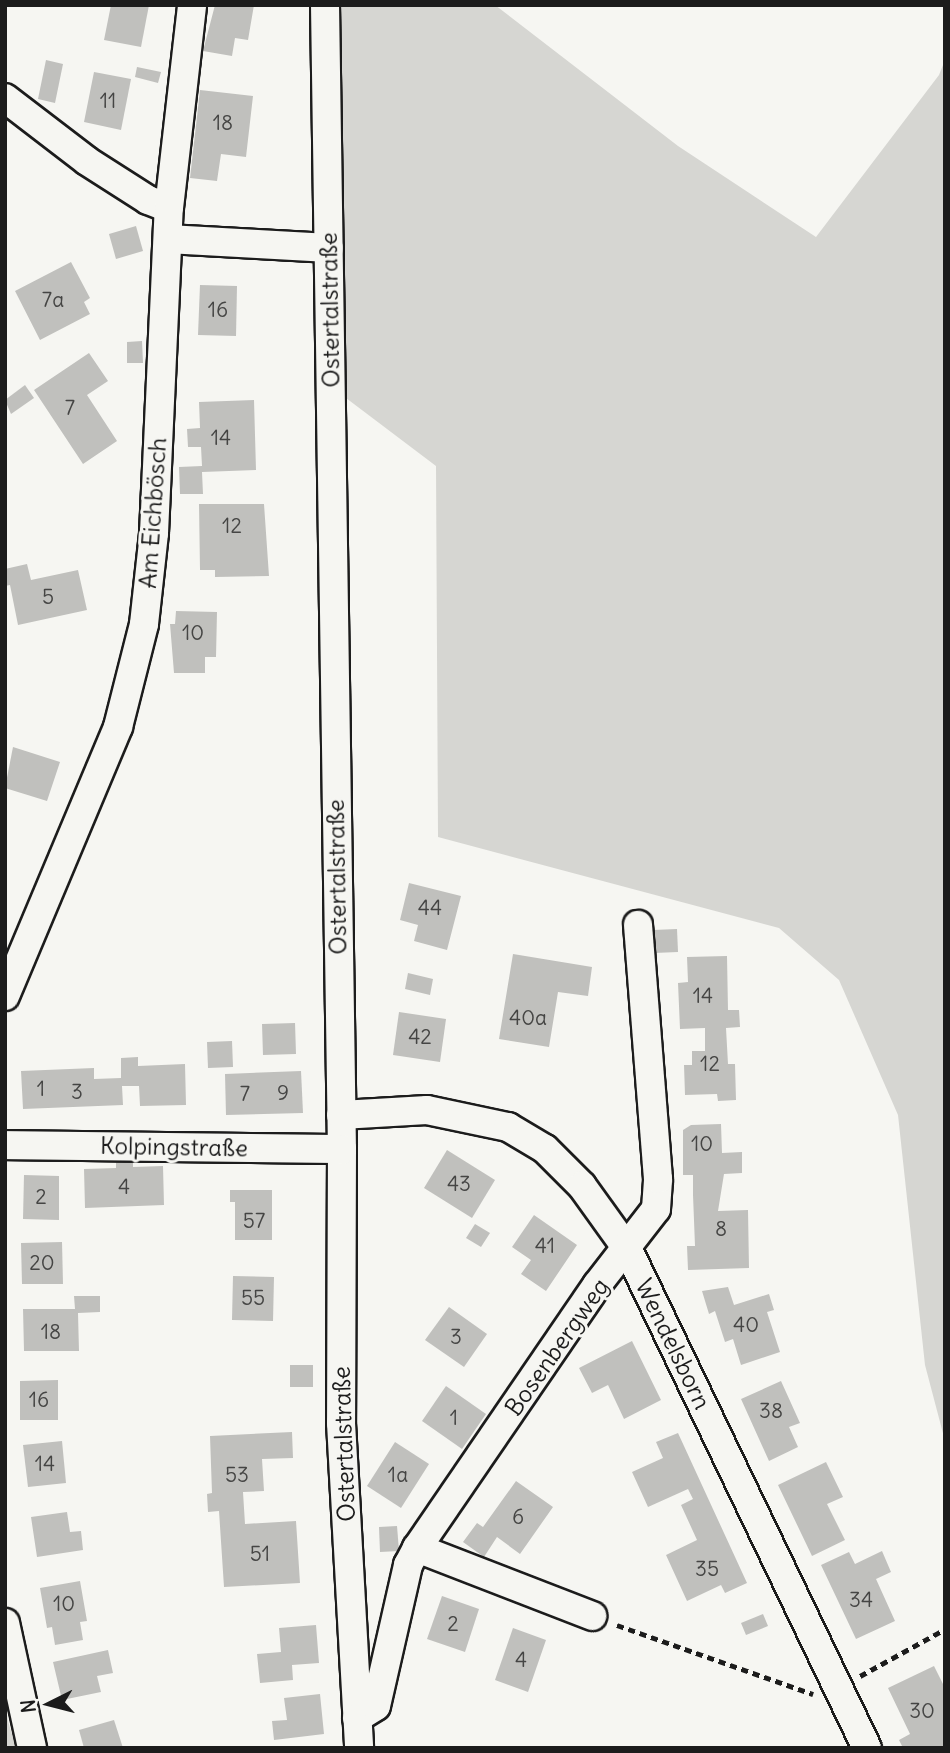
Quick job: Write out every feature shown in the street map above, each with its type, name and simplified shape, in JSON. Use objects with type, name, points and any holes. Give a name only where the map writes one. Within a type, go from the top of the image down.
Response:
[{"type":"street","name":"Am Eichbösch","points":[[5,996],[118,727],[142,636],[154,533],[169,208],[192,5]]},
{"type":"street","name":"Ostertalstraße","points":[[325,5],[342,1149],[341,1423],[359,1748]]},
{"type":"street","points":[[5,98],[88,161],[169,208]]},
{"type":"street","points":[[169,239],[329,248]]},
{"type":"street","name":"Bosenbergweg","points":[[357,1718],[376,1706],[408,1565],[417,1548],[597,1285],[628,1250],[656,1209],[658,1179],[638,925]]},
{"type":"street","name":"Wendelsborn","points":[[341,1115],[427,1110],[508,1127],[545,1149],[582,1186],[628,1250],[867,1748]]},
{"type":"street","name":"Kolpingstraße","points":[[5,1144],[342,1149]]},
{"type":"street","points":[[417,1548],[592,1616]]},
{"type":"street","points":[[5,1623],[32,1748]]},
{"type":"path","points":[[592,1616],[802,1693],[822,1695],[945,1629]]},
{"type":"shaded area","points":[[335,5],[495,5],[678,146],[816,237],[939,75],[945,60],[945,1441],[925,1365],[898,1115],[839,980],[779,928],[438,837],[436,466],[346,398]]},
{"type":"shaded area","points":[[5,1704],[8,1721],[16,1748],[5,1748]]},
{"type":"building","points":[[111,5],[149,5],[141,47],[104,40]]},
{"type":"building","points":[[215,5],[254,5],[248,40],[235,38],[232,56],[203,51]]},
{"type":"building","points":[[46,60],[63,64],[55,103],[38,99]]},
{"type":"building","points":[[137,67],[161,72],[158,83],[135,77]]},
{"type":"building","points":[[94,72],[131,79],[121,130],[84,122]]},
{"type":"building","points":[[200,90],[253,96],[246,157],[221,154],[217,181],[190,178]]},
{"type":"building","points":[[136,226],[143,251],[116,259],[109,234]]},
{"type":"building","points":[[71,262],[90,298],[84,302],[90,314],[40,340],[15,291]]},
{"type":"building","points":[[200,285],[237,286],[236,336],[198,335]]},
{"type":"building","points":[[142,341],[143,363],[127,363],[127,342]]},
{"type":"building","points":[[89,353],[108,381],[87,395],[117,441],[83,464],[34,390]]},
{"type":"building","points":[[25,385],[34,398],[11,414],[5,400]]},
{"type":"building","points":[[254,400],[256,470],[202,472],[203,494],[180,494],[179,467],[202,466],[201,447],[188,447],[187,429],[200,428],[199,402]]},
{"type":"building","points":[[199,504],[264,504],[269,576],[215,577],[215,570],[200,570]]},
{"type":"building","points":[[27,564],[31,580],[78,570],[87,610],[18,625],[10,585],[5,586],[5,569]]},
{"type":"building","points":[[176,611],[217,612],[216,657],[205,657],[205,673],[174,673],[170,624],[175,624]]},
{"type":"building","points":[[13,747],[60,762],[47,801],[5,788]]},
{"type":"building","points":[[409,883],[461,896],[447,950],[414,941],[418,925],[400,920]]},
{"type":"building","points":[[677,929],[678,952],[654,953],[653,930]]},
{"type":"building","points":[[513,954],[592,967],[588,996],[558,992],[549,1047],[499,1039]]},
{"type":"building","points":[[727,956],[728,1010],[739,1010],[740,1027],[726,1028],[728,1064],[735,1064],[736,1100],[718,1101],[717,1094],[685,1095],[684,1065],[692,1065],[692,1051],[705,1051],[705,1028],[680,1029],[678,983],[688,982],[687,957]]},
{"type":"building","points":[[408,973],[433,979],[430,995],[405,989]]},
{"type":"building","points":[[399,1012],[446,1019],[440,1062],[393,1055]]},
{"type":"building","points":[[295,1023],[296,1054],[263,1055],[262,1024]]},
{"type":"building","points":[[232,1041],[233,1067],[208,1068],[207,1042]]},
{"type":"building","points":[[138,1057],[138,1066],[185,1064],[186,1105],[140,1106],[139,1086],[122,1086],[123,1105],[23,1109],[21,1071],[94,1068],[94,1079],[121,1078],[121,1058]]},
{"type":"building","points":[[301,1071],[303,1113],[226,1115],[225,1074]]},
{"type":"building","points":[[721,1124],[722,1153],[742,1152],[742,1173],[724,1174],[718,1211],[748,1210],[749,1268],[688,1270],[687,1246],[695,1246],[693,1175],[683,1175],[683,1130],[691,1125]]},
{"type":"building","points":[[447,1150],[495,1180],[472,1218],[424,1188]]},
{"type":"building","points":[[116,1157],[133,1157],[133,1167],[163,1166],[164,1205],[85,1208],[84,1169],[116,1168]]},
{"type":"building","points":[[24,1175],[59,1176],[59,1220],[23,1219]]},
{"type":"building","points":[[230,1190],[272,1190],[272,1240],[235,1240],[235,1202],[230,1202]]},
{"type":"building","points":[[534,1215],[577,1245],[546,1291],[521,1274],[531,1260],[512,1247]]},
{"type":"building","points":[[475,1224],[490,1233],[481,1247],[466,1238]]},
{"type":"building","points":[[62,1242],[63,1284],[22,1284],[21,1243]]},
{"type":"building","points":[[233,1276],[274,1277],[273,1321],[232,1320]]},
{"type":"building","points":[[728,1287],[734,1305],[769,1294],[774,1310],[767,1312],[780,1352],[741,1365],[733,1339],[725,1342],[715,1311],[709,1314],[702,1291]]},
{"type":"building","points":[[74,1296],[100,1296],[100,1312],[78,1313],[79,1351],[24,1351],[23,1309],[75,1309]]},
{"type":"building","points":[[449,1307],[487,1334],[464,1367],[425,1340]]},
{"type":"building","points":[[632,1341],[661,1400],[624,1419],[608,1385],[592,1393],[579,1368]]},
{"type":"building","points":[[290,1365],[313,1365],[313,1387],[290,1387]]},
{"type":"building","points":[[58,1380],[58,1420],[20,1420],[20,1381]]},
{"type":"building","points":[[781,1381],[800,1423],[789,1427],[798,1447],[769,1461],[741,1399]]},
{"type":"building","points":[[446,1386],[486,1414],[462,1449],[422,1421]]},
{"type":"building","points":[[292,1432],[293,1458],[262,1459],[264,1491],[243,1492],[245,1524],[296,1521],[300,1583],[224,1587],[219,1511],[208,1512],[207,1494],[212,1493],[210,1436]]},
{"type":"building","points":[[678,1433],[747,1583],[725,1593],[721,1585],[687,1601],[666,1555],[697,1540],[681,1505],[693,1499],[688,1489],[648,1507],[632,1472],[663,1458],[656,1442]]},
{"type":"building","points":[[62,1441],[66,1483],[28,1487],[23,1445]]},
{"type":"building","points":[[395,1442],[429,1464],[401,1508],[367,1486]]},
{"type":"building","points":[[826,1462],[843,1497],[827,1504],[845,1540],[812,1556],[778,1485]]},
{"type":"building","points":[[516,1481],[553,1507],[520,1554],[497,1537],[484,1557],[463,1542],[477,1523],[483,1527]]},
{"type":"building","points":[[67,1512],[70,1532],[81,1531],[83,1550],[37,1557],[31,1517]]},
{"type":"building","points":[[397,1526],[399,1551],[380,1552],[379,1527]]},
{"type":"building","points":[[882,1551],[891,1572],[876,1579],[895,1621],[856,1639],[821,1565],[849,1552],[855,1564]]},
{"type":"building","points":[[80,1581],[87,1621],[80,1622],[83,1640],[55,1645],[52,1627],[47,1628],[40,1588]]},
{"type":"building","points":[[442,1596],[479,1609],[465,1652],[427,1639]]},
{"type":"building","points":[[763,1614],[768,1626],[746,1635],[741,1623]]},
{"type":"building","points":[[316,1625],[319,1663],[292,1665],[293,1680],[260,1683],[257,1654],[281,1652],[279,1628]]},
{"type":"building","points":[[513,1628],[546,1640],[528,1692],[495,1680]]},
{"type":"building","points":[[108,1650],[113,1673],[97,1676],[101,1692],[62,1700],[53,1662]]},
{"type":"building","points":[[934,1666],[945,1688],[945,1748],[903,1748],[899,1740],[910,1734],[888,1688]]},
{"type":"building","points":[[320,1694],[324,1734],[274,1740],[272,1721],[287,1720],[284,1698]]},
{"type":"building","points":[[114,1720],[123,1748],[84,1748],[79,1730]]}]
